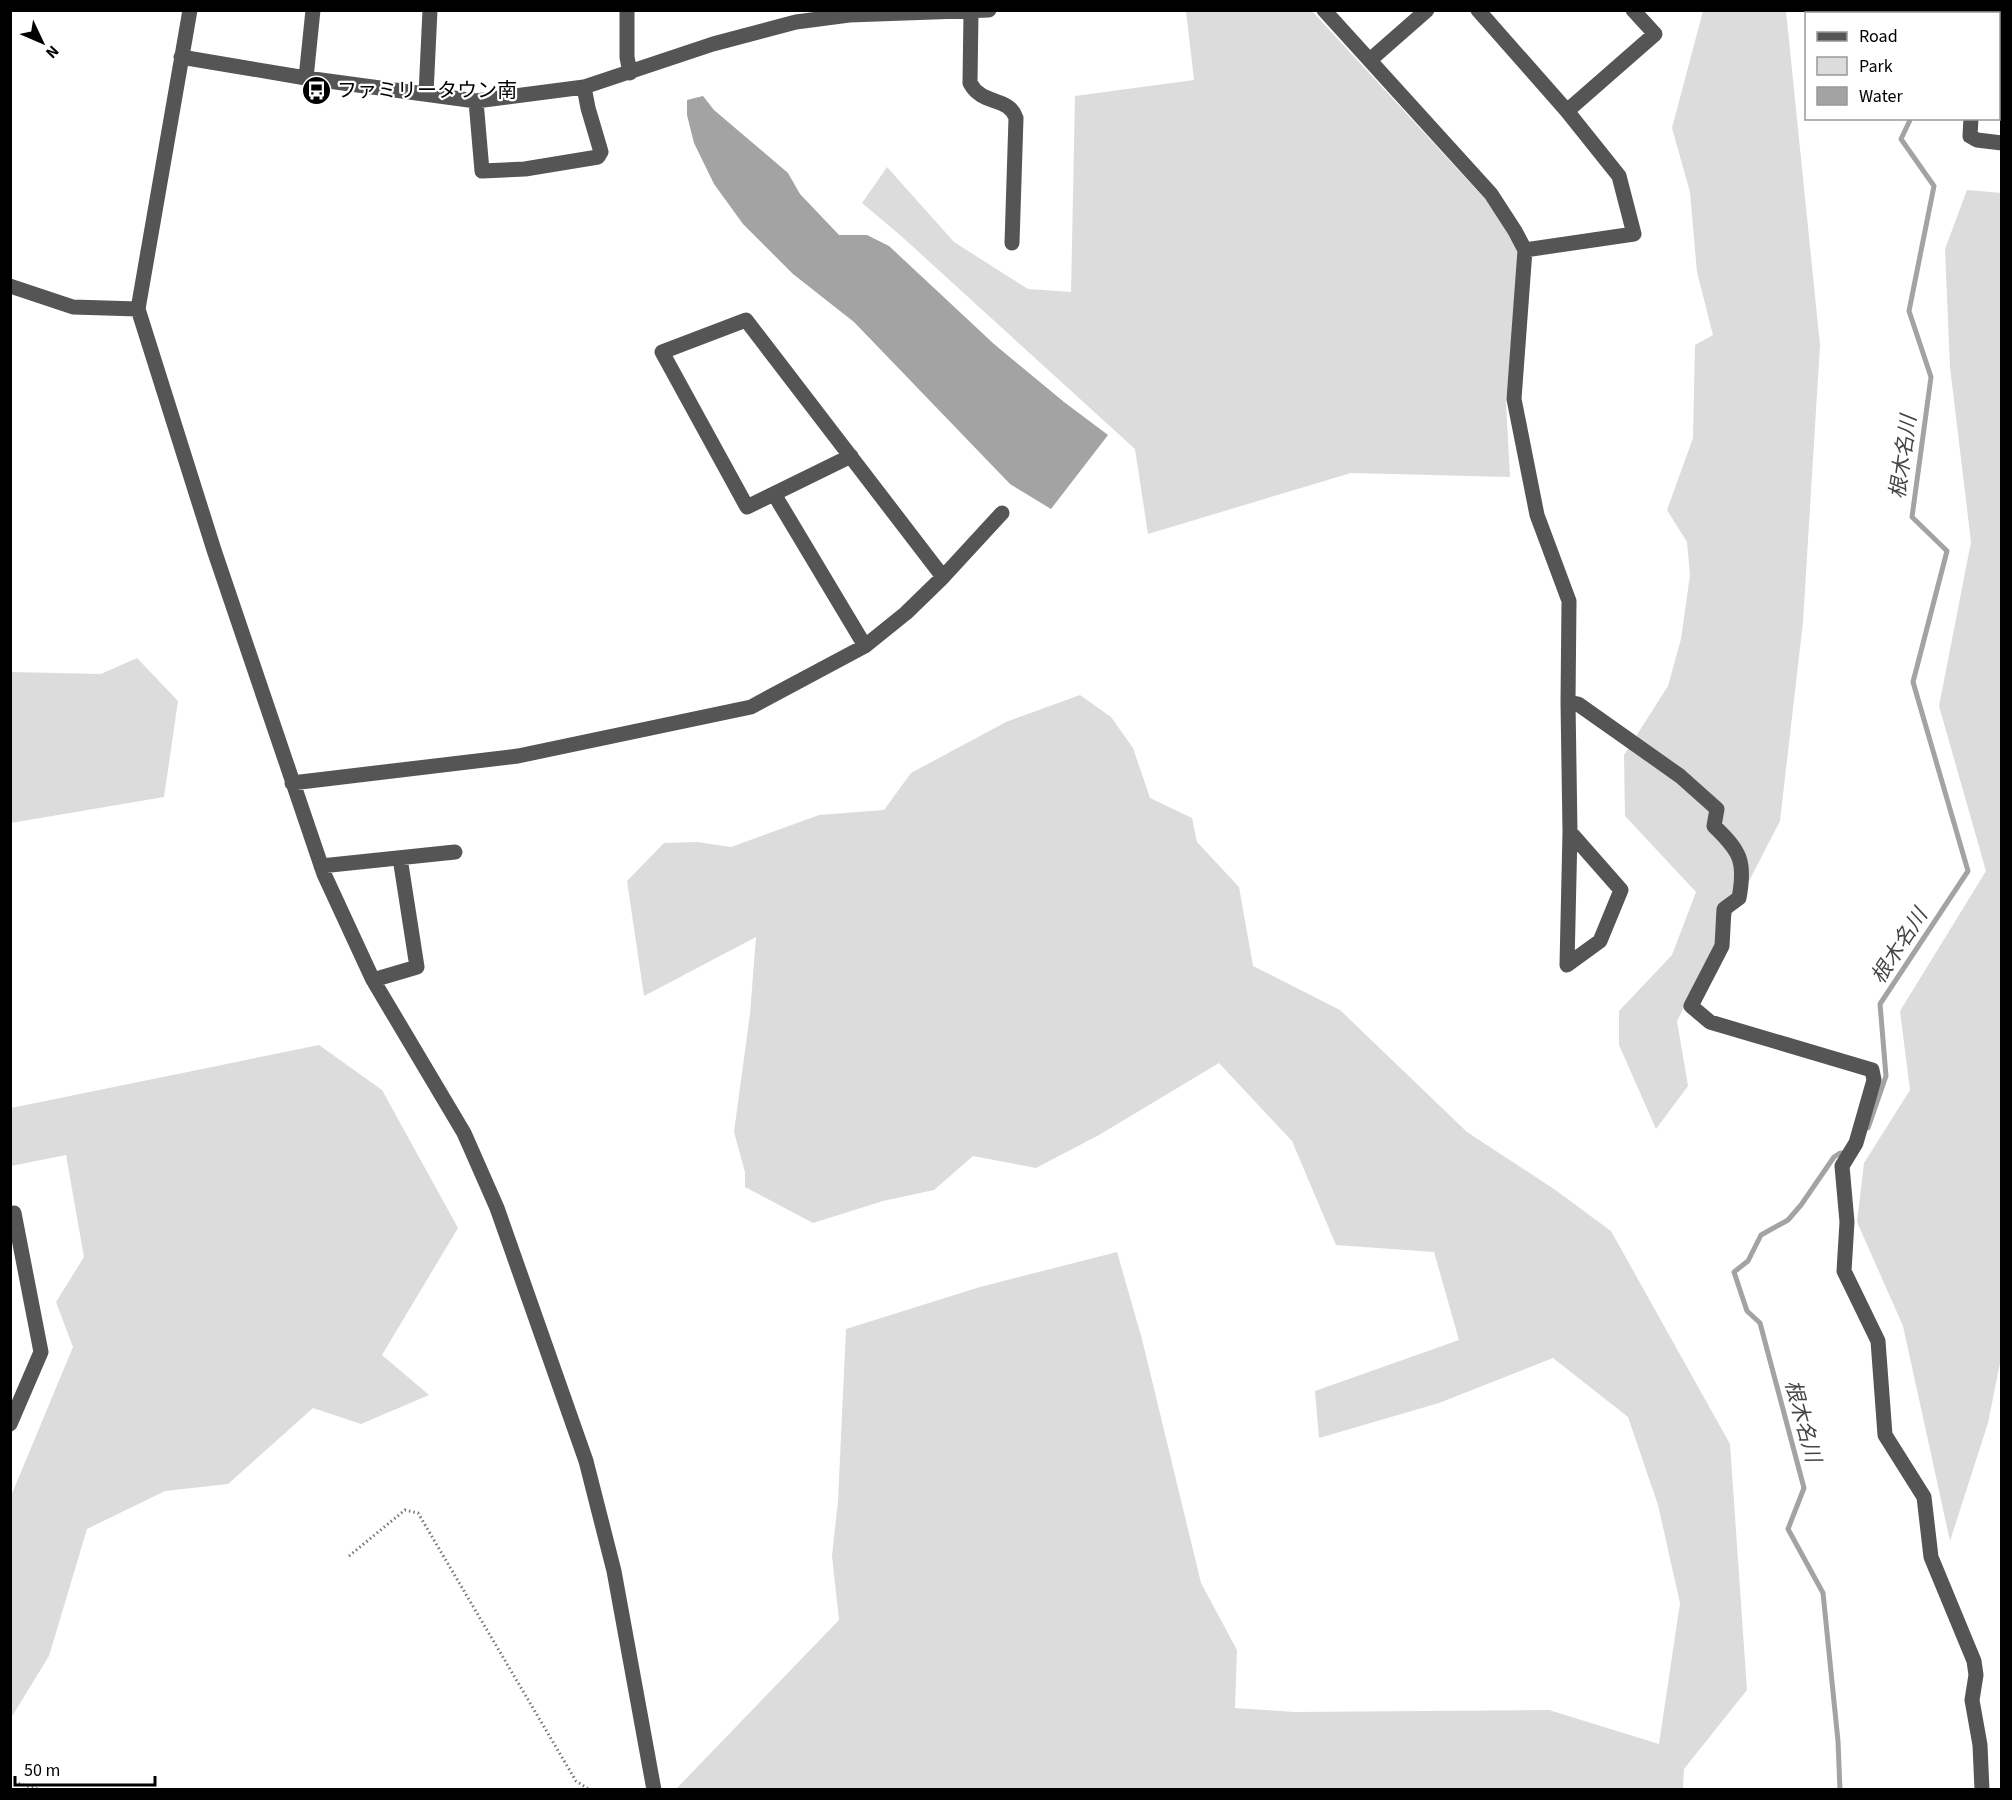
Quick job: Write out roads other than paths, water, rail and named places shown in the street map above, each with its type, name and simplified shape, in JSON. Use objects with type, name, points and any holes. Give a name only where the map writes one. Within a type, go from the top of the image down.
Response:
[{"type":"street","points":[[190,10],[138,309],[214,550],[321,866],[373,980],[469,1144],[497,1208],[586,1461],[614,1571],[654,1790]]},
{"type":"street","points":[[306,78],[313,10]]},
{"type":"street","points":[[426,94],[430,10]]},
{"type":"street","points":[[627,10],[627,57],[630,73]]},
{"type":"street","points":[[181,57],[306,78],[476,101],[584,87],[757,31],[796,22],[849,13],[988,10]]},
{"type":"street","points":[[1324,10],[1491,195],[1525,250],[1514,399],[1537,515],[1569,601],[1570,865],[1567,964],[1600,941],[1621,891],[1570,832]]},
{"type":"street","points":[[1370,60],[1427,10]]},
{"type":"street","points":[[1478,10],[1568,111],[1619,176],[1634,234],[1525,250]]},
{"type":"street","points":[[1568,111],[1655,34],[1633,10]]},
{"type":"street","points":[[971,12],[970,83],[975,92],[1008,105],[1014,111],[1016,118],[1012,243]]},
{"type":"street","points":[[476,101],[482,171],[525,169],[598,157],[601,152],[584,87]]},
{"type":"street","points":[[1971,120],[1970,136],[1977,140],[2001,143]]},
{"type":"street","points":[[10,286],[73,307],[138,309]]},
{"type":"street","points":[[851,456],[747,507],[662,352],[746,320],[851,456],[943,577]]},
{"type":"street","points":[[774,494],[865,646]]},
{"type":"street","points":[[292,783],[518,756],[751,707],[865,646],[906,613],[1002,513]]},
{"type":"street","points":[[1568,702],[1578,704],[1680,776],[1717,809],[1714,826],[1731,842],[1740,859],[1743,877],[1739,898],[1724,909],[1722,946],[1691,1006],[1710,1022],[1872,1070],[1874,1080],[1856,1143],[1842,1166],[1847,1222],[1844,1271],[1878,1341],[1885,1435],[1924,1497],[1931,1557],[1974,1661],[1976,1675],[1972,1700],[1980,1745],[1982,1790]]},
{"type":"street","points":[[321,866],[455,852]]},
{"type":"street","points":[[373,980],[417,967],[400,858]]},
{"type":"street","points":[[10,1214],[15,1213],[41,1352],[10,1424]]},
{"type":"water","points":[[703,96],[714,110],[788,173],[800,194],[839,235],[867,235],[889,246],[994,344],[1108,435],[1051,509],[1010,484],[854,322],[793,274],[743,224],[714,184],[694,143],[687,115],[687,100]]},
{"type":"waterway","name":"根木名川","points":[[1868,1128],[1886,1076],[1880,1004],[1968,871],[1913,682],[1947,551],[1912,517],[1931,377],[1909,311],[1934,186],[1901,139],[1910,120]]},
{"type":"waterway","name":"根木名川","points":[[1840,1790],[1838,1741],[1823,1593],[1788,1529],[1804,1488],[1760,1323],[1747,1311],[1734,1272],[1748,1261],[1761,1235],[1788,1220],[1834,1157],[1840,1153],[1848,1153]]},
{"type":"place","name":"ファミリータウン南","points":[[316,91]]}]
